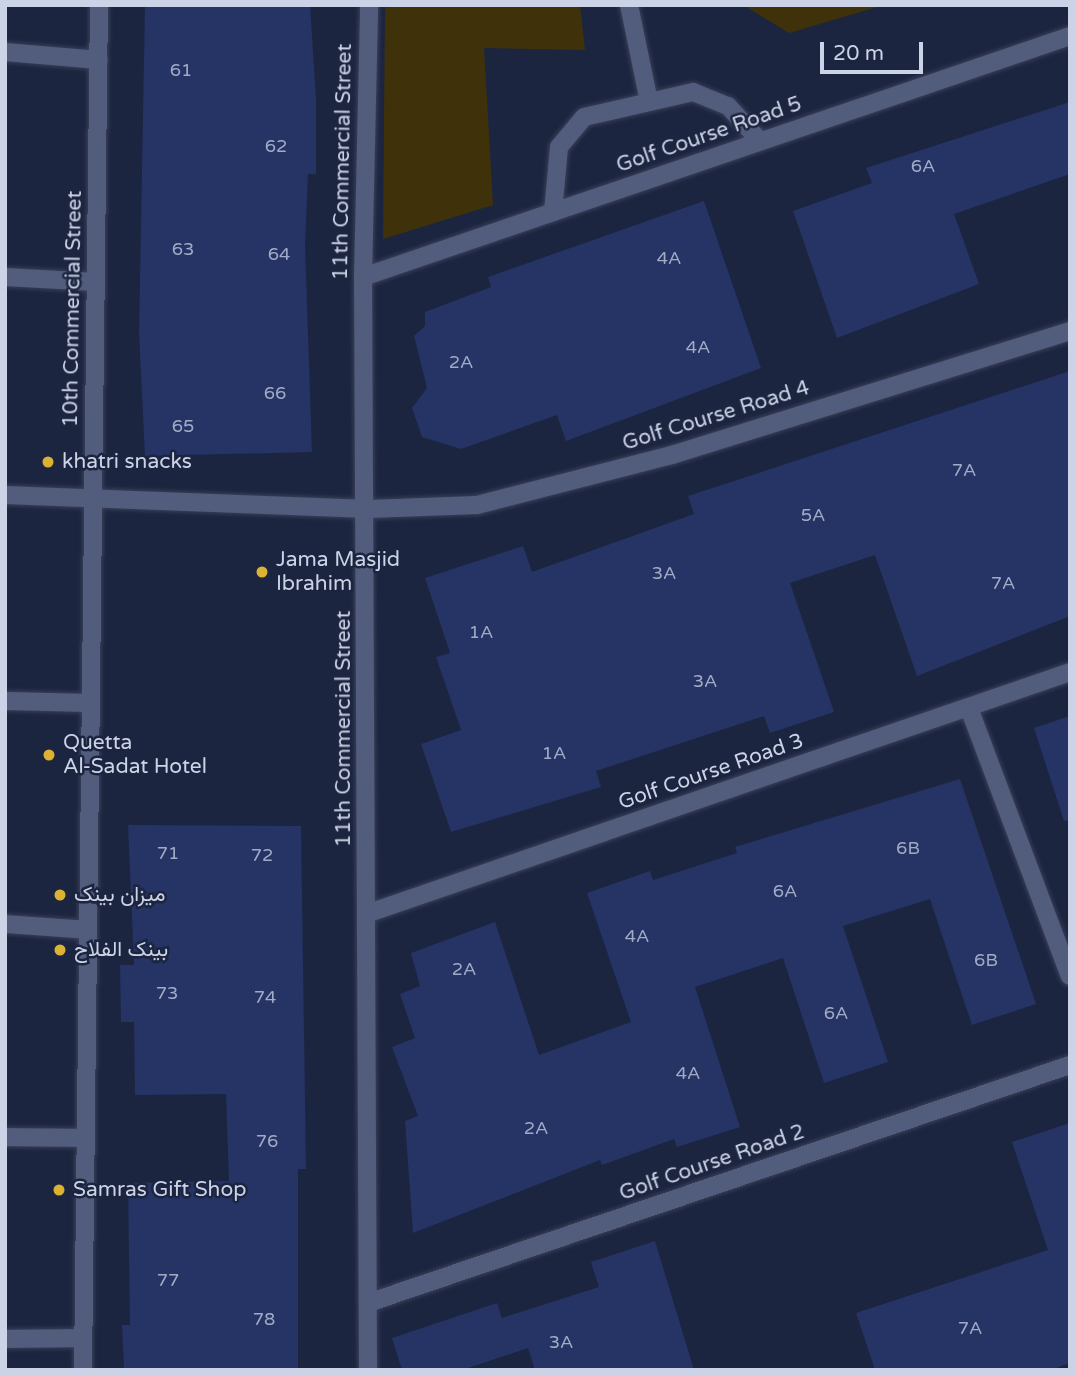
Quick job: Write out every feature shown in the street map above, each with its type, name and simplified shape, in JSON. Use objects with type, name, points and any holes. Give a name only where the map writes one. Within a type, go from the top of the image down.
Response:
[{"type":"street","name":"10th Commercial Street","points":[[83,1370],[99,5]]},
{"type":"street","name":"11th Commercial Street","points":[[368,1370],[366,914],[369,509],[363,277],[369,5]]},
{"type":"street","points":[[629,5],[649,102]]},
{"type":"street","name":"Golf Course Road 5","points":[[363,277],[1070,36]]},
{"type":"street","points":[[5,52],[99,60]]},
{"type":"street","points":[[553,212],[559,146],[570,130],[584,117],[693,92],[715,97],[760,141]]},
{"type":"street","points":[[5,277],[96,282]]},
{"type":"street","name":"Golf Course Road 4","points":[[5,495],[369,509],[477,505],[671,455],[1070,331]]},
{"type":"street","name":"Golf Course Road 3","points":[[366,914],[1070,673]]},
{"type":"street","points":[[5,701],[91,703]]},
{"type":"street","points":[[969,708],[1070,976]]},
{"type":"street","points":[[5,924],[88,930]]},
{"type":"street","name":"Golf Course Road 2","points":[[368,1303],[1070,1065]]},
{"type":"street","points":[[5,1137],[86,1138]]},
{"type":"street","points":[[5,1339],[83,1338]]},
{"type":"shaded area","points":[[385,5],[580,5],[585,50],[484,48],[493,205],[383,239]]},
{"type":"shaded area","points":[[743,5],[884,5],[789,33]]},
{"type":"building","points":[[145,5],[310,5],[316,99],[316,174],[308,174],[305,245],[312,452],[145,456],[139,333]]},
{"type":"building","points":[[1070,102],[1070,174],[954,214],[979,284],[837,338],[793,211],[872,183],[866,168]]},
{"type":"building","points":[[704,201],[761,368],[566,441],[557,415],[461,449],[422,437],[412,408],[427,388],[414,336],[425,326],[425,312],[491,287],[488,277]]},
{"type":"building","points":[[1070,371],[1070,616],[917,676],[875,555],[790,583],[834,712],[770,733],[764,716],[596,771],[601,787],[451,832],[421,744],[461,730],[436,657],[450,653],[425,578],[523,546],[532,572],[694,514],[688,496]]},
{"type":"building","points":[[1070,716],[1070,820],[1064,821],[1034,728]]},
{"type":"building","points":[[960,779],[1036,1004],[972,1025],[930,899],[843,926],[888,1062],[824,1083],[783,958],[695,987],[740,1127],[677,1147],[674,1139],[602,1165],[600,1160],[413,1233],[405,1121],[418,1116],[392,1047],[415,1038],[400,994],[420,986],[411,953],[495,922],[539,1055],[631,1022],[587,893],[650,871],[653,880],[737,853],[735,847]]},
{"type":"building","points":[[128,825],[301,826],[306,1169],[298,1169],[298,1370],[124,1370],[122,1325],[130,1325],[128,1183],[229,1181],[226,1094],[135,1095],[134,1022],[121,1022],[120,965],[134,965]]},
{"type":"building","points":[[1070,1123],[1070,1363],[1051,1370],[875,1370],[856,1313],[1048,1250],[1012,1142]]},
{"type":"building","points":[[655,1241],[694,1370],[535,1370],[528,1348],[462,1370],[402,1370],[392,1338],[497,1303],[502,1318],[599,1287],[591,1262]]},
{"type":"place","name":"khatri snacks","points":[[48,462]]},
{"type":"place","name":"Jama Masjid Ibrahim","points":[[262,572]]},
{"type":"place","name":"Quetta Al-Sadat Hotel","points":[[49,755]]},
{"type":"place","name":"میزان بینک","points":[[60,895]]},
{"type":"place","name":"بینک الفلاح","points":[[60,950]]},
{"type":"place","name":"Samras Gift Shop","points":[[59,1190]]}]
